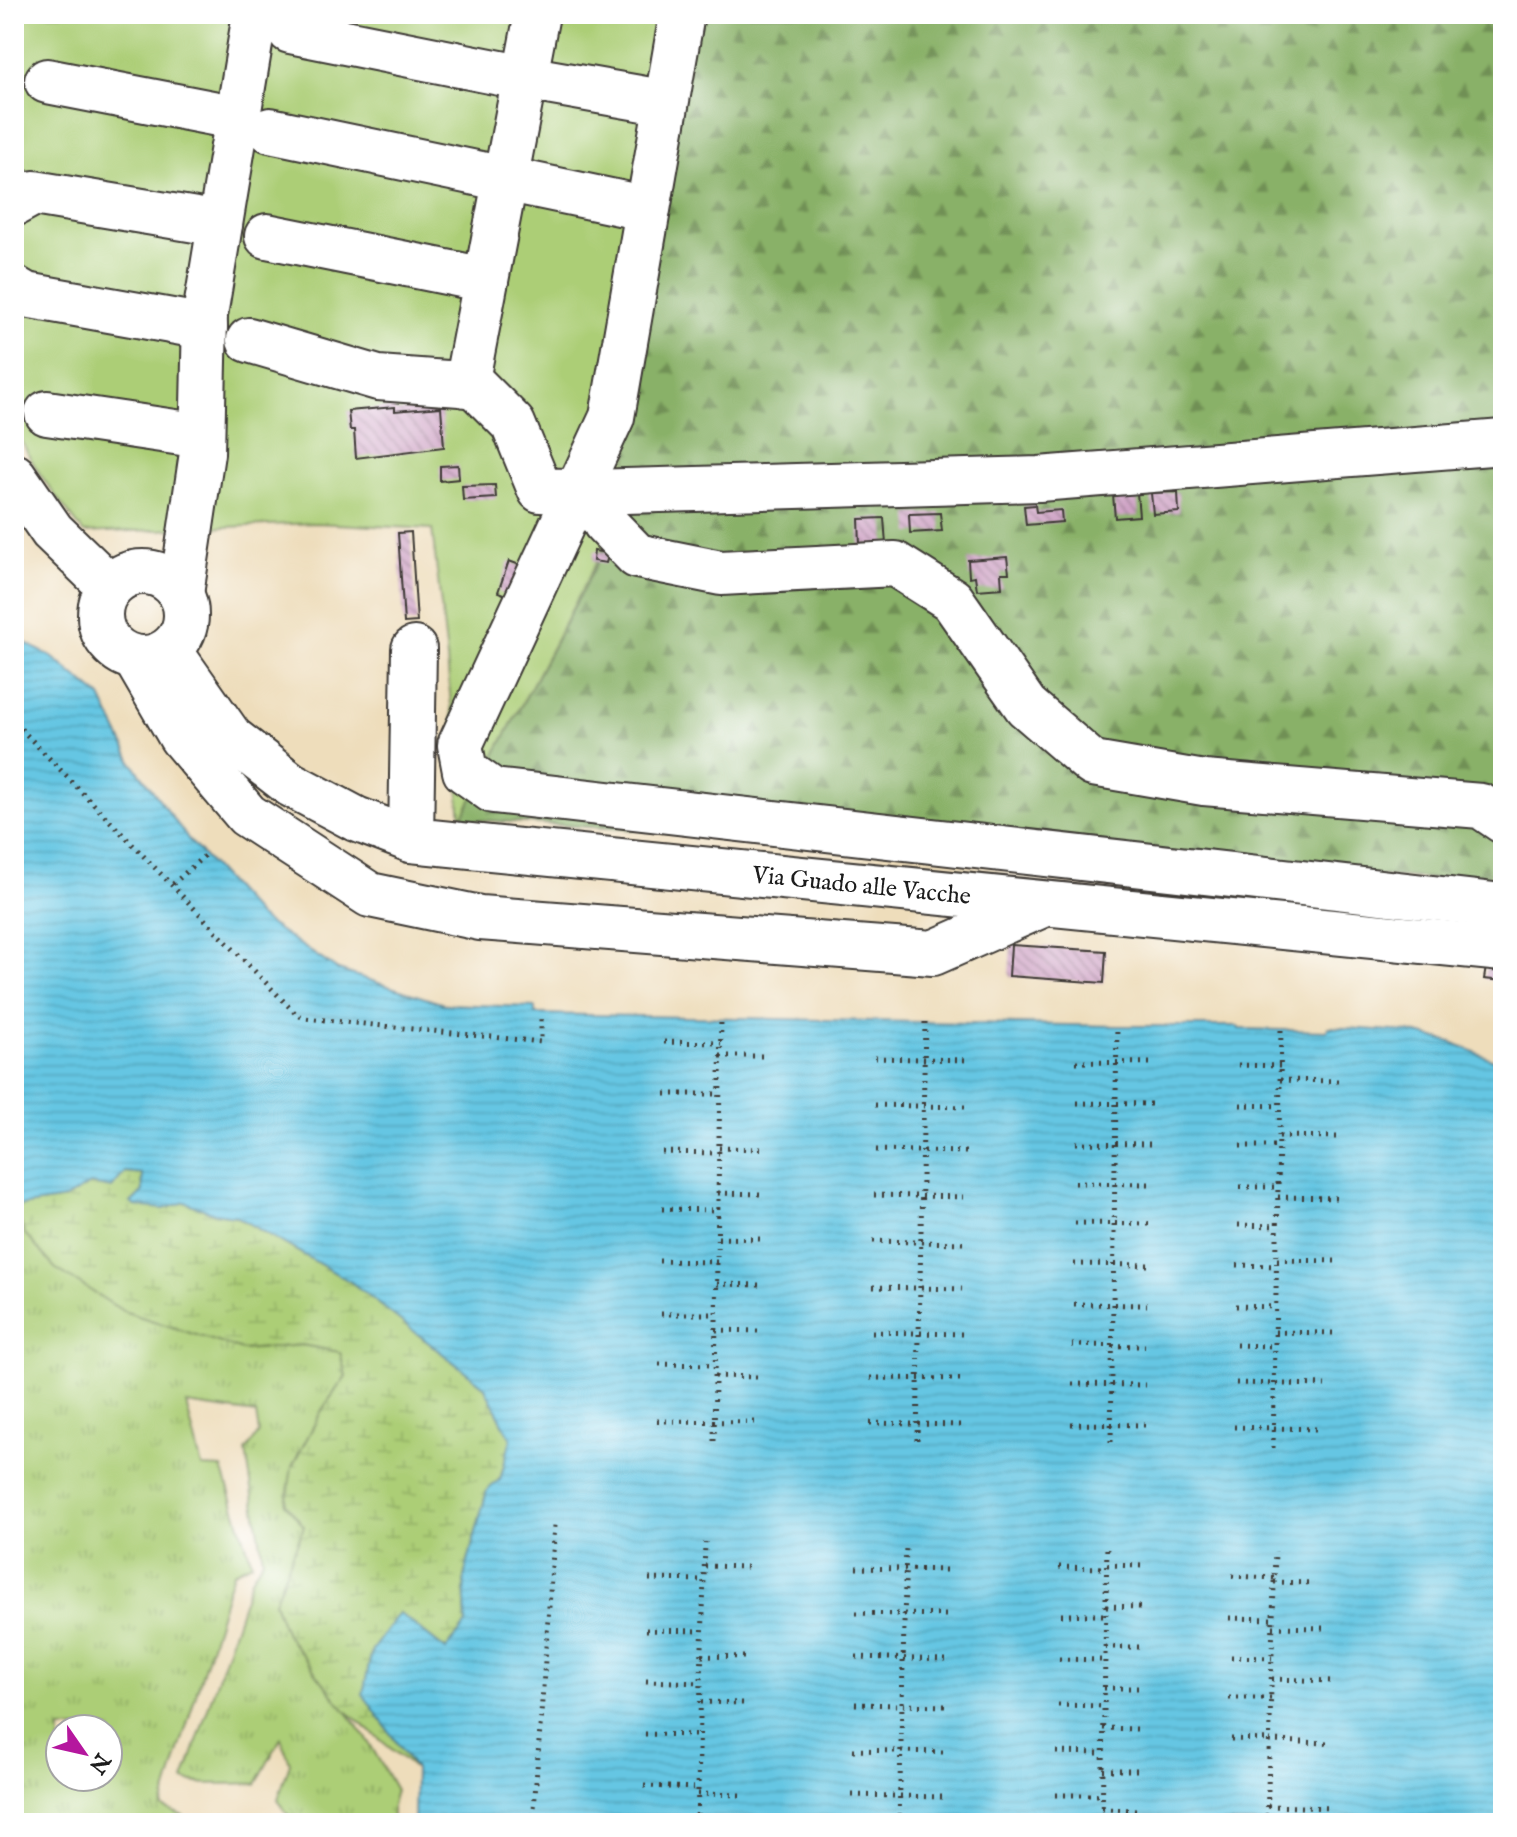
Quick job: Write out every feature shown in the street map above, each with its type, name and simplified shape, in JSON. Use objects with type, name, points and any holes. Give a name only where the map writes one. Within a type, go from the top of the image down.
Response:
[{"type":"lane","points":[[466,385],[537,14]]},
{"type":"lane","points":[[682,14],[612,417],[585,492],[460,745],[465,771],[493,791],[1503,906]]},
{"type":"lane","points":[[181,594],[161,575],[133,573],[120,578],[102,601],[102,630],[109,643],[121,653],[152,654],[178,641],[187,618],[181,594],[202,436],[205,327],[220,224],[254,124],[255,20],[525,78],[656,101]]},
{"type":"lane","points":[[47,81],[634,206]]},
{"type":"lane","points":[[14,204],[34,193],[220,224]]},
{"type":"lane","points":[[267,236],[486,280]]},
{"type":"lane","points":[[14,288],[26,295],[205,327]]},
{"type":"lane","points":[[249,340],[378,378],[474,385],[513,424],[540,490],[585,492],[1039,479],[1503,442]]},
{"type":"lane","points":[[47,413],[202,436]]},
{"type":"lane","points":[[14,476],[52,531],[110,587]]},
{"type":"lane","points":[[585,492],[605,523],[637,556],[721,573],[895,564],[952,600],[1026,706],[1093,764],[1204,783],[1481,806],[1503,821]]},
{"type":"lane","points":[[411,840],[414,649]]},
{"type":"lane","points":[[152,654],[181,737],[247,815],[370,895],[480,918],[933,953],[1044,904]]},
{"type":"lane","name":"Via Guado alle Vacche","points":[[152,654],[231,738],[290,784],[356,819],[411,840],[1503,949]]},
{"type":"path","points":[[21,729],[297,1015],[541,1042],[541,1014]]},
{"type":"path","points":[[173,884],[204,856]]},
{"type":"path","points":[[714,1441],[721,1019]]},
{"type":"path","points":[[917,1440],[925,1022]]},
{"type":"path","points":[[1111,1442],[1117,1026]]},
{"type":"path","points":[[1273,1448],[1281,1030]]},
{"type":"path","points":[[664,1042],[721,1043]]},
{"type":"path","points":[[720,1056],[767,1056]]},
{"type":"path","points":[[875,1058],[969,1060]]},
{"type":"path","points":[[1076,1062],[1154,1063]]},
{"type":"path","points":[[1238,1065],[1280,1066]]},
{"type":"path","points":[[1280,1080],[1341,1081]]},
{"type":"path","points":[[665,1094],[720,1094]]},
{"type":"path","points":[[1077,1103],[1151,1104]]},
{"type":"path","points":[[875,1105],[966,1107]]},
{"type":"path","points":[[1240,1105],[1280,1106]]},
{"type":"path","points":[[1279,1136],[1342,1137]]},
{"type":"path","points":[[1076,1143],[1151,1144]]},
{"type":"path","points":[[1240,1146],[1278,1146]]},
{"type":"path","points":[[662,1152],[763,1149]]},
{"type":"path","points":[[876,1150],[966,1152]]},
{"type":"path","points":[[1075,1183],[1150,1184]]},
{"type":"path","points":[[1240,1187],[1278,1187]]},
{"type":"path","points":[[718,1193],[763,1194]]},
{"type":"path","points":[[874,1195],[965,1197]]},
{"type":"path","points":[[1278,1197],[1340,1198]]},
{"type":"path","points":[[662,1209],[718,1210]]},
{"type":"path","points":[[1075,1223],[1149,1224]]},
{"type":"path","points":[[1238,1225],[1277,1226]]},
{"type":"path","points":[[718,1238],[761,1239]]},
{"type":"path","points":[[873,1241],[964,1243]]},
{"type":"path","points":[[659,1261],[717,1262]]},
{"type":"path","points":[[1237,1265],[1338,1261]]},
{"type":"path","points":[[1074,1264],[1148,1265]]},
{"type":"path","points":[[717,1284],[760,1285]]},
{"type":"path","points":[[873,1287],[962,1289]]},
{"type":"path","points":[[1074,1304],[1147,1305]]},
{"type":"path","points":[[1236,1306],[1275,1307]]},
{"type":"path","points":[[661,1314],[716,1314]]},
{"type":"path","points":[[716,1330],[759,1331]]},
{"type":"path","points":[[872,1332],[962,1334]]},
{"type":"path","points":[[1275,1332],[1336,1333]]},
{"type":"path","points":[[1072,1345],[1145,1346]]},
{"type":"path","points":[[1236,1345],[1274,1346]]},
{"type":"path","points":[[659,1364],[715,1365]]},
{"type":"path","points":[[715,1376],[758,1377]]},
{"type":"path","points":[[870,1378],[961,1379]]},
{"type":"path","points":[[1236,1383],[1325,1385]]},
{"type":"path","points":[[1072,1384],[1147,1385]]},
{"type":"path","points":[[657,1421],[757,1422]]},
{"type":"path","points":[[870,1423],[960,1425]]},
{"type":"path","points":[[1071,1424],[1145,1425]]},
{"type":"path","points":[[1234,1427],[1318,1429]]},
{"type":"path","points":[[533,1823],[555,1525]]},
{"type":"path","points":[[697,1823],[705,1542]]},
{"type":"path","points":[[1102,1823],[1107,1544]]},
{"type":"path","points":[[899,1823],[906,1545]]},
{"type":"path","points":[[1227,1817],[1268,1821],[1275,1551]]},
{"type":"path","points":[[705,1566],[748,1567]]},
{"type":"path","points":[[1059,1567],[1144,1566]]},
{"type":"path","points":[[856,1568],[948,1570]]},
{"type":"path","points":[[1232,1576],[1314,1583]]},
{"type":"path","points":[[649,1579],[704,1580]]},
{"type":"path","points":[[1106,1606],[1142,1607]]},
{"type":"path","points":[[856,1613],[948,1615]]},
{"type":"path","points":[[1061,1615],[1105,1615]]},
{"type":"path","points":[[1229,1618],[1273,1619]]},
{"type":"path","points":[[1273,1627],[1323,1628]]},
{"type":"path","points":[[646,1630],[702,1631]]},
{"type":"path","points":[[1105,1647],[1141,1647]]},
{"type":"path","points":[[702,1656],[746,1657]]},
{"type":"path","points":[[856,1657],[947,1660]]},
{"type":"path","points":[[1231,1657],[1272,1658]]},
{"type":"path","points":[[1059,1659],[1104,1660]]},
{"type":"path","points":[[1272,1679],[1332,1681]]},
{"type":"path","points":[[646,1681],[701,1683]]},
{"type":"path","points":[[1104,1688],[1140,1688]]},
{"type":"path","points":[[1229,1698],[1271,1698]]},
{"type":"path","points":[[701,1702],[744,1703]]},
{"type":"path","points":[[855,1704],[945,1706]]},
{"type":"path","points":[[1058,1705],[1104,1706]]},
{"type":"path","points":[[1103,1728],[1139,1729]]},
{"type":"path","points":[[645,1734],[699,1735]]},
{"type":"path","points":[[1231,1739],[1330,1743]]},
{"type":"path","points":[[853,1750],[944,1752]]},
{"type":"path","points":[[1056,1752],[1101,1753]]},
{"type":"path","points":[[1103,1770],[1139,1770]]},
{"type":"path","points":[[644,1786],[743,1795]]},
{"type":"path","points":[[852,1795],[943,1797]]},
{"type":"path","points":[[1056,1795],[1102,1795]]},
{"type":"path","points":[[1268,1806],[1331,1808]]},
{"type":"path","points":[[1102,1809],[1139,1810]]},
{"type":"green space","points":[[23,14],[696,14],[647,299],[620,518],[461,819],[432,529],[316,523],[84,533],[26,451],[14,420],[14,28]]},
{"type":"green space","points":[[696,14],[1503,14],[1503,883],[461,819],[619,522],[647,299]]},
{"type":"green space","points":[[124,1172],[142,1174],[143,1192],[132,1202],[164,1209],[185,1202],[214,1213],[235,1216],[351,1282],[484,1386],[511,1439],[500,1480],[487,1491],[464,1577],[466,1624],[446,1650],[399,1613],[363,1694],[415,1769],[344,1709],[286,1634],[274,1602],[304,1526],[286,1504],[292,1467],[322,1410],[346,1376],[340,1352],[302,1345],[242,1350],[123,1311],[55,1268],[24,1233],[15,1207],[64,1199],[90,1184],[112,1188]]},
{"type":"green space","points":[[14,1207],[242,1350],[302,1345],[340,1352],[346,1376],[322,1410],[292,1467],[304,1526],[274,1602],[286,1634],[366,1737],[396,1790],[392,1823],[312,1823],[288,1815],[278,1799],[290,1763],[281,1738],[256,1784],[210,1784],[184,1780],[251,1579],[263,1559],[246,1451],[259,1433],[256,1414],[186,1404],[202,1467],[222,1468],[252,1563],[233,1572],[162,1807],[184,1816],[181,1823],[14,1823]]},
{"type":"water","points":[[14,637],[52,657],[101,697],[132,762],[189,840],[259,917],[338,970],[444,1004],[535,1007],[535,1014],[1238,1026],[1239,1029],[1327,1031],[1328,1027],[1409,1032],[1451,1042],[1503,1064],[1503,1823],[414,1823],[415,1769],[363,1694],[372,1650],[399,1613],[446,1650],[466,1624],[464,1577],[487,1490],[500,1480],[511,1439],[484,1386],[351,1282],[236,1216],[214,1213],[185,1202],[164,1209],[135,1206],[131,1203],[143,1191],[142,1174],[125,1172],[112,1188],[90,1184],[65,1199],[14,1207]]},
{"type":"building","points":[[395,407],[395,411],[441,407],[444,447],[356,458],[354,430],[350,430],[348,411]]},
{"type":"building","points":[[458,465],[459,479],[440,481],[440,466]]},
{"type":"building","points":[[495,485],[496,498],[463,500],[462,486]]},
{"type":"building","points":[[1178,492],[1179,512],[1153,514],[1151,493]]},
{"type":"building","points":[[1137,493],[1139,516],[1115,518],[1113,495]]},
{"type":"building","points":[[1035,505],[1036,512],[1061,510],[1062,522],[1026,525],[1024,506]]},
{"type":"building","points":[[940,513],[942,531],[910,533],[909,514]]},
{"type":"building","points":[[884,518],[886,544],[860,545],[859,519]]},
{"type":"building","points":[[411,532],[417,622],[404,623],[398,533]]},
{"type":"building","points":[[594,551],[609,553],[606,563],[593,561]]},
{"type":"building","points":[[1007,557],[1009,573],[1001,573],[1002,588],[977,590],[975,576],[969,577],[968,560]]},
{"type":"building","points":[[509,561],[528,568],[517,599],[498,592]]},
{"type":"building","points":[[1011,945],[1106,951],[1104,983],[1009,976]]},
{"type":"building","points":[[1486,967],[1503,969],[1503,981],[1484,979]]}]
